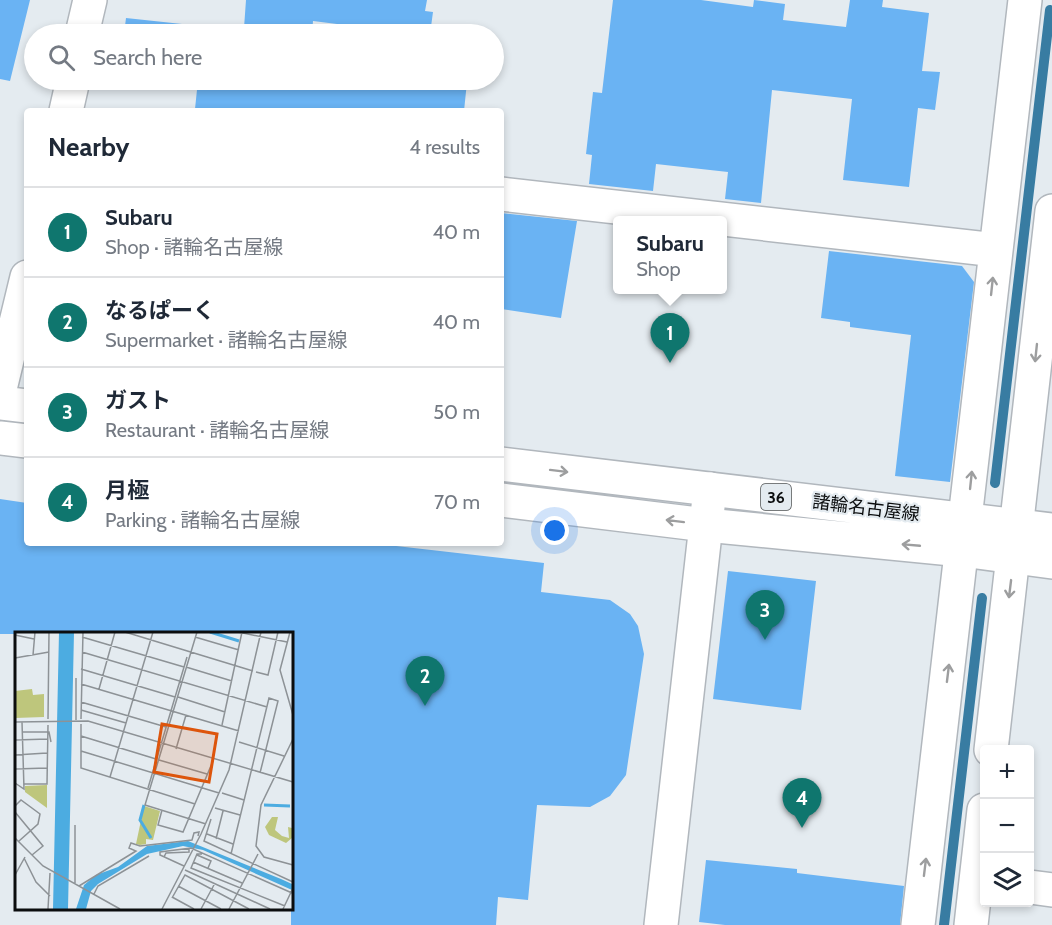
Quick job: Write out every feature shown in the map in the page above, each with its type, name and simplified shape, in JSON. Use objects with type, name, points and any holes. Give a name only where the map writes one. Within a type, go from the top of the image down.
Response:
[{"type":"street","points":[[84,24],[90,0]]},
{"type":"street","points":[[918,925],[1025,0]]},
{"type":"street","points":[[67,108],[71,90]]},
{"type":"street","points":[[504,194],[695,216]]},
{"type":"street","points":[[993,745],[1050,255],[1052,212]]},
{"type":"street","points":[[727,220],[996,250]]},
{"type":"street","points":[[0,389],[24,289]]},
{"type":"street","points":[[0,403],[24,406]]},
{"type":"street","points":[[0,438],[24,441]]},
{"type":"street","name":"諸輪名古屋線","points":[[504,464],[710,489],[964,535],[1015,541],[1052,562]]},
{"type":"street","points":[[662,925],[710,489]]},
{"type":"street","name":"諸輪名古屋線","points":[[504,500],[706,525],[964,535]]},
{"type":"street","name":"諸輪名古屋線","points":[[1015,541],[1052,530]]},
{"type":"street","points":[[971,925],[980,881]]},
{"type":"street","points":[[1034,888],[1052,890]]},
{"type":"building","points":[[0,0],[30,0],[10,81],[0,79]]},
{"type":"building","points":[[246,0],[427,0],[425,11],[433,12],[431,24],[337,24],[313,21],[313,24],[244,24]]},
{"type":"building","points":[[613,0],[701,0],[753,7],[754,0],[785,4],[783,20],[846,27],[850,0],[883,0],[882,7],[929,13],[922,71],[940,72],[935,110],[918,108],[909,187],[843,180],[852,99],[772,90],[761,203],[725,199],[728,172],[656,164],[653,191],[589,184],[592,155],[586,154],[593,92],[602,93]]},
{"type":"building","points":[[126,18],[182,24],[125,24]]},
{"type":"building","points":[[197,90],[466,90],[464,108],[195,108]]},
{"type":"building","points":[[504,213],[577,221],[561,318],[504,309]]},
{"type":"building","points":[[829,251],[962,266],[974,282],[950,482],[895,476],[911,335],[850,327],[850,322],[821,318]]},
{"type":"building","points":[[0,499],[24,503],[24,546],[396,546],[544,563],[541,592],[610,600],[630,614],[638,626],[644,654],[626,775],[610,796],[590,807],[537,805],[528,900],[498,897],[496,925],[291,925],[292,632],[15,632],[15,634],[0,634]]},
{"type":"building","points":[[728,571],[816,581],[801,710],[713,699]]},
{"type":"building","points":[[706,860],[797,869],[797,873],[904,886],[900,925],[725,925],[699,922]]},
{"type":"waterway","points":[[995,483],[1050,10]]},
{"type":"waterway","points":[[944,925],[982,598]]},
{"type":"place","name":"Subaru","points":[[670,363]]},
{"type":"place","name":"ガスト","points":[[765,640]]},
{"type":"place","name":"なるぱーく","points":[[425,706]]},
{"type":"place","name":"月極","points":[[802,828]]}]
